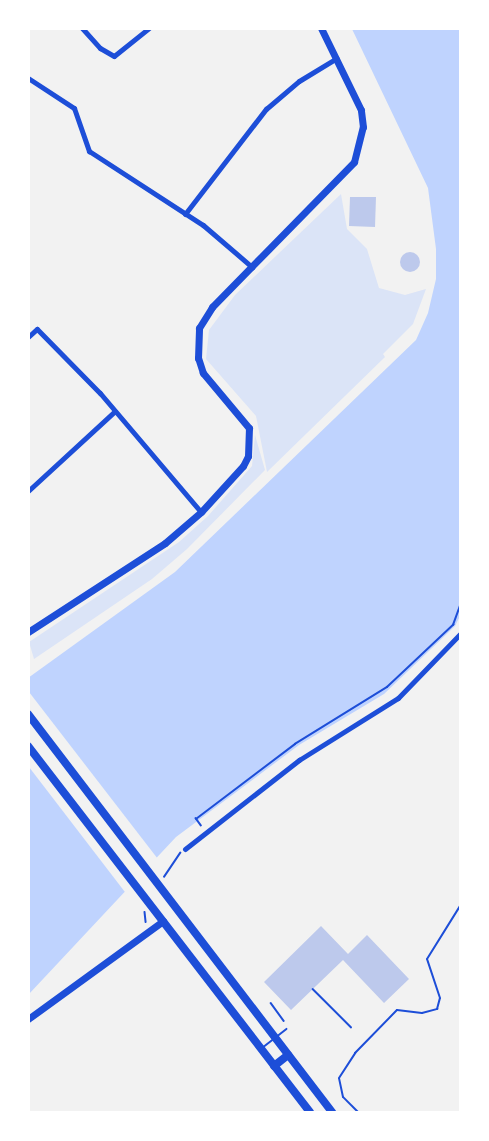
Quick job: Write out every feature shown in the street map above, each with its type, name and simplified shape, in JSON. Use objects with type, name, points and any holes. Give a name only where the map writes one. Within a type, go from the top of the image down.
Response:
[{"type":"main road","points":[[28,714],[174,901],[332,1113]]},
{"type":"main road","points":[[28,746],[310,1113]]},
{"type":"main road","points":[[274,1066],[288,1055]]},
{"type":"street","points":[[82,28],[100,48],[114,56],[148,28]]},
{"type":"street","points":[[28,632],[127,570],[201,512],[243,466],[250,442],[249,428],[238,411],[203,373],[198,358],[199,327],[212,306],[354,162],[363,127],[361,110],[321,28]]},
{"type":"street","points":[[185,214],[266,109],[299,81],[337,58]]},
{"type":"street","points":[[28,78],[74,108],[89,151],[203,225],[252,267]]},
{"type":"street","points":[[28,337],[37,328],[115,411],[201,512]]},
{"type":"street","points":[[28,491],[115,411]]},
{"type":"street","points":[[185,849],[312,752],[394,701],[460,634]]},
{"type":"street","points":[[28,1019],[161,918]]},
{"type":"lane","points":[[358,1113],[343,1097],[339,1078],[355,1053],[397,1010],[422,1013],[437,1009],[440,998],[427,959],[460,906]]},
{"type":"lane","points":[[262,1048],[286,1029]]},
{"type":"path","points":[[206,831],[196,819],[303,739],[378,694],[447,631],[460,606]]},
{"type":"path","points":[[313,989],[351,1027]]},
{"type":"path","points":[[271,1003],[281,1012],[286,1029]]},
{"type":"shaded area","points":[[341,194],[347,229],[367,249],[379,288],[405,295],[426,289],[413,324],[383,354],[385,357],[267,472],[256,416],[206,359],[209,330],[235,295]]},
{"type":"shaded area","points":[[255,435],[265,470],[187,549],[152,579],[34,659],[29,642],[179,542],[208,516],[252,466]]},
{"type":"water","points":[[352,29],[460,29],[460,616],[455,626],[384,694],[299,745],[176,837],[29,994],[28,678],[175,572],[416,340],[428,313],[436,279],[436,249],[428,188]]},
{"type":"pier","points":[[29,692],[161,863],[128,896],[29,767]]},
{"type":"building","points":[[350,197],[376,197],[375,227],[349,226]]},
{"type":"building","points":[[410,252],[417,255],[420,262],[417,269],[410,272],[403,269],[400,262],[403,255]]},
{"type":"building","points":[[321,926],[348,954],[367,935],[409,979],[384,1003],[343,960],[291,1010],[264,982]]}]
